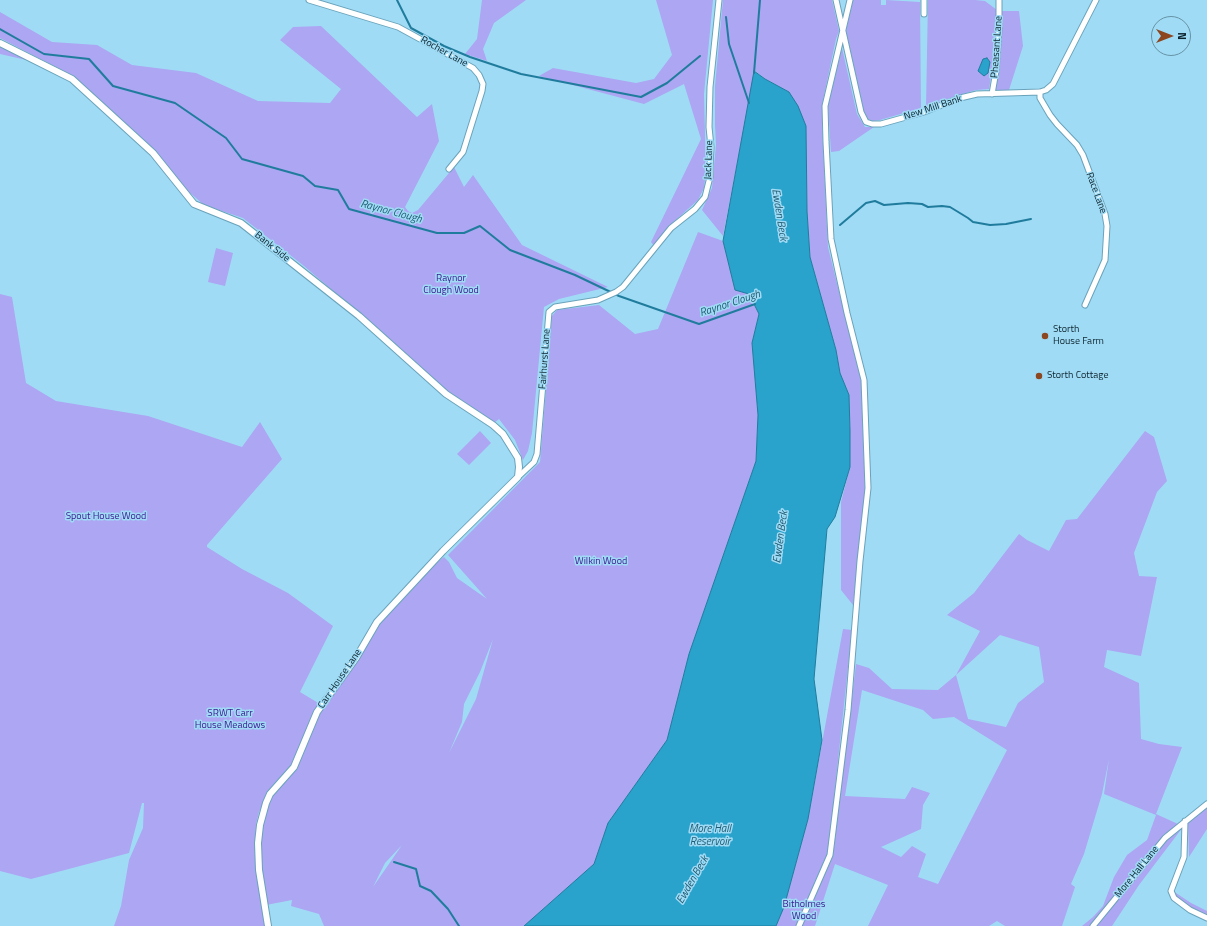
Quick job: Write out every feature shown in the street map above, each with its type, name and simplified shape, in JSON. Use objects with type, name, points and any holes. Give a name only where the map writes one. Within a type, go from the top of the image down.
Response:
[{"type":"street","name":"Rocher Lane","points":[[309,0],[398,27],[473,68],[479,75],[483,84],[482,91],[463,152],[449,169]]},
{"type":"street","name":"Jack Lane","points":[[623,287],[671,228],[695,209],[705,196],[710,177],[710,87],[719,0]]},
{"type":"street","name":"New Mill Bank","points":[[836,0],[860,112],[866,122],[881,124],[924,112],[960,98],[977,94],[1040,92]]},
{"type":"street","points":[[799,926],[830,856],[848,710],[860,561],[868,488],[864,380],[847,313],[831,239],[826,142],[825,106],[850,0]]},
{"type":"street","points":[[924,0],[924,14]]},
{"type":"street","name":"Pheasant Lane","points":[[992,94],[997,57],[999,0]]},
{"type":"street","points":[[1040,92],[1046,90],[1053,84],[1096,0]]},
{"type":"street","name":"Bank Side","points":[[0,43],[72,79],[153,153],[194,204],[241,223],[359,316],[446,394],[493,425],[503,434],[518,458],[518,477]]},
{"type":"street","name":"Race Lane","points":[[1040,92],[1040,98],[1050,115],[1077,145],[1083,155],[1105,214],[1107,226],[1104,260],[1085,305]]},
{"type":"street","name":"Fairhurst Lane","points":[[518,477],[534,462],[537,454],[549,312],[555,307],[598,300],[616,292],[623,287]]},
{"type":"street","name":"Carr House Lane","points":[[268,926],[259,870],[258,843],[260,825],[270,794],[294,767],[317,712],[356,658],[376,622],[443,551],[518,477]]},
{"type":"street","name":"More Hall Lane","points":[[1093,926],[1165,838],[1207,804]]},
{"type":"street","points":[[1185,821],[1184,857],[1172,891],[1174,898],[1190,910],[1207,918]]},
{"type":"green space","points":[[482,0],[526,0],[494,23],[483,49],[487,61],[465,54],[477,39]]},
{"type":"green space","points":[[656,0],[713,0],[704,94],[706,172],[704,188],[698,200],[668,227],[654,246],[651,242],[701,139],[684,84],[644,104],[539,76],[553,68],[636,83],[654,79],[672,55]]},
{"type":"green space","points":[[723,0],[832,0],[839,31],[822,105],[822,124],[828,247],[861,381],[865,490],[853,605],[841,590],[841,502],[850,467],[849,395],[840,373],[836,350],[810,257],[807,211],[806,126],[789,92],[765,79],[755,71],[723,236],[702,210],[712,188],[716,145],[715,86]]},
{"type":"green space","points":[[853,0],[881,0],[881,5],[886,5],[886,0],[920,2],[921,108],[880,120],[873,121],[868,119],[864,112],[846,31]]},
{"type":"green space","points":[[928,0],[985,1],[997,10],[994,58],[989,89],[976,90],[926,107]]},
{"type":"green space","points":[[1002,11],[1019,11],[1023,46],[1009,90],[995,90],[998,76]]},
{"type":"green space","name":"Raynor Clough Wood","points":[[0,12],[52,42],[97,45],[132,65],[196,73],[258,101],[330,103],[341,89],[280,40],[293,27],[321,26],[417,117],[432,104],[439,141],[405,207],[408,211],[412,213],[418,210],[454,167],[464,187],[473,175],[522,245],[608,287],[559,299],[544,307],[532,433],[528,451],[523,460],[515,440],[499,419],[494,423],[445,390],[304,266],[243,218],[204,205],[189,192],[153,150],[73,76],[0,38]]},
{"type":"green space","points":[[0,46],[31,61],[0,54]]},
{"type":"green space","points":[[842,48],[857,114],[865,127],[874,127],[839,151],[831,152],[828,106]]},
{"type":"green space","name":"Wilkin Wood","points":[[698,232],[723,241],[735,289],[749,294],[759,314],[752,343],[758,415],[756,461],[689,654],[667,740],[608,823],[594,864],[524,926],[324,926],[319,914],[291,906],[292,900],[266,905],[261,869],[261,826],[266,806],[274,792],[288,775],[320,710],[384,617],[434,565],[444,557],[449,562],[457,578],[487,599],[448,555],[540,462],[552,316],[557,310],[599,305],[635,334],[658,329]],"holes":[[[493,639],[476,699],[449,753],[462,722],[464,704],[480,672]],[[402,845],[373,887],[385,863]]]},
{"type":"green space","points":[[216,248],[233,253],[225,286],[208,282]]},
{"type":"green space","name":"Spout House Wood","points":[[0,294],[12,297],[26,383],[56,401],[148,416],[242,447],[260,422],[282,459],[207,545],[207,547],[242,569],[288,593],[333,626],[300,692],[320,704],[293,763],[273,785],[259,812],[256,824],[255,845],[266,926],[114,926],[121,906],[129,860],[143,828],[144,803],[142,803],[129,853],[31,879],[0,871]]},
{"type":"green space","points":[[480,431],[491,443],[469,465],[457,454]]},
{"type":"green space","name":"Bitholmes Wood","points":[[1145,431],[1154,437],[1167,481],[1157,492],[1134,553],[1139,576],[1157,577],[1141,656],[1107,650],[1104,667],[1139,683],[1141,739],[1159,744],[1182,747],[1156,814],[1178,824],[1091,926],[1082,926],[1103,906],[1114,877],[1127,855],[1147,840],[1156,815],[1104,794],[1109,759],[1102,794],[1084,854],[1071,884],[1075,887],[1062,926],[1005,926],[997,921],[989,926],[868,926],[888,885],[835,864],[815,926],[776,926],[784,907],[808,819],[843,629],[852,630],[828,854],[814,883],[824,876],[833,856],[856,664],[869,668],[892,689],[938,690],[956,675],[980,631],[947,615],[974,593],[1019,534],[1027,540],[1049,551],[1066,520],[1077,519]],"holes":[[[1000,635],[1039,647],[1044,682],[1018,703],[1006,727],[968,719],[956,675]],[[862,690],[923,710],[933,719],[954,717],[1007,750],[938,884],[918,877],[926,854],[912,846],[901,857],[881,847],[921,829],[923,805],[930,793],[912,787],[905,799],[845,796]]]},
{"type":"green space","points":[[1207,806],[1207,829],[1189,857],[1188,822]]},
{"type":"green space","points":[[1183,827],[1139,885],[1112,926],[1096,926],[1168,839]]},
{"type":"green space","points":[[1173,891],[1191,903],[1207,911],[1207,917],[1191,909],[1176,898]]},
{"type":"water","points":[[987,58],[990,62],[988,73],[984,76],[978,71],[983,59]]},
{"type":"water","name":"More Hall Reservoir","points":[[754,71],[765,79],[789,92],[798,106],[806,126],[807,211],[810,257],[836,350],[840,373],[849,395],[850,467],[835,517],[827,529],[814,679],[822,740],[808,819],[784,907],[776,926],[524,926],[594,864],[608,823],[667,740],[689,654],[756,461],[758,415],[752,343],[759,314],[749,294],[735,290],[723,241]]},
{"type":"waterway","points":[[397,0],[411,28],[444,46],[470,57],[521,74],[641,97],[667,83],[700,56]]},
{"type":"waterway","name":"Ewden Beck","points":[[754,73],[760,0]]},
{"type":"waterway","name":"Ewden Beck","points":[[726,17],[729,44],[749,103]]},
{"type":"waterway","name":"Raynor Clough","points":[[0,29],[44,54],[89,59],[113,86],[175,103],[226,138],[242,159],[303,176],[315,186],[338,190],[349,209],[437,233],[464,233],[480,226],[510,250],[575,275],[619,296],[699,324],[755,304]]},
{"type":"waterway","points":[[840,225],[866,203],[875,201],[884,205],[908,203],[922,204],[928,207],[950,207],[973,222],[990,225],[1006,224],[1031,219]]},
{"type":"waterway","points":[[394,862],[416,869],[420,886],[431,891],[448,909],[459,926]]},
{"type":"place","name":"Storth House Farm","points":[[1045,336]]},
{"type":"place","name":"Storth Cottage","points":[[1039,376]]},
{"type":"park label","name":"SRWT Carr House Meadows","points":[[230,720]]}]
